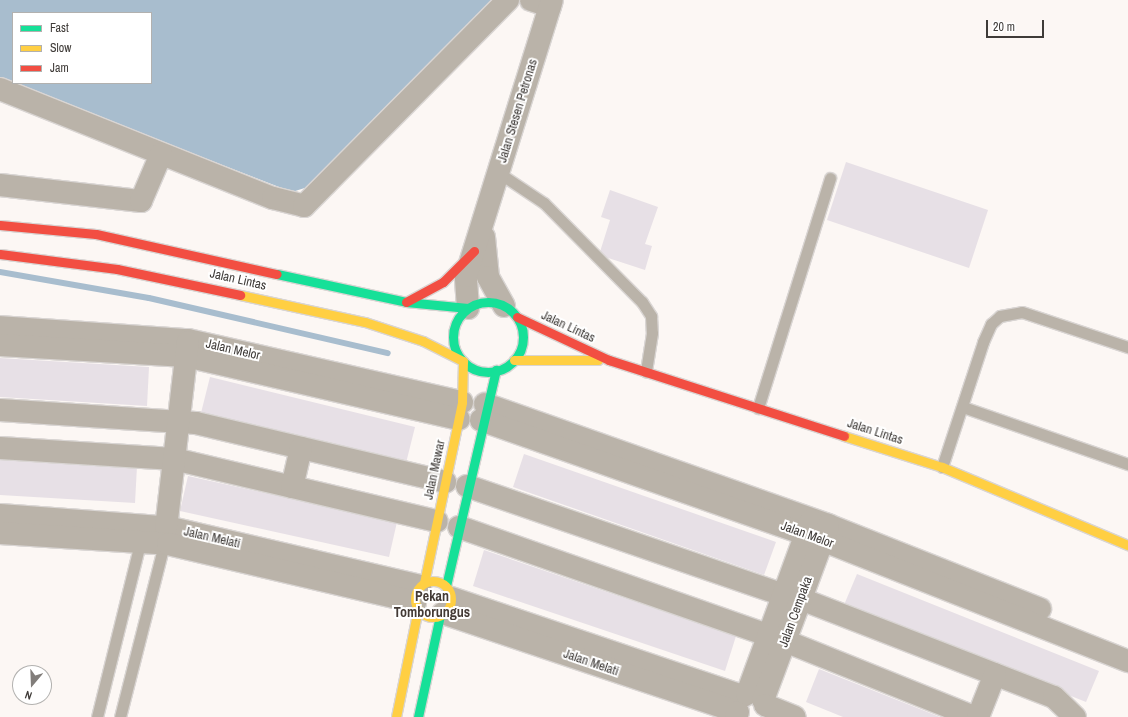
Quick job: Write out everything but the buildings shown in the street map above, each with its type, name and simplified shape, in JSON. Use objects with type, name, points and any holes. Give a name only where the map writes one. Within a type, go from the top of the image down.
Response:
[{"type":"main road","name":"Jalan Lintas","points":[[0,225],[111,237],[406,302],[468,308]]},
{"type":"main road","points":[[0,243],[67,262]]},
{"type":"main road","points":[[406,302],[443,282],[474,251]]},
{"type":"main road","name":"Jalan Lintas","points":[[0,254],[67,262],[193,284],[365,322],[423,341],[463,361]]},
{"type":"main road","points":[[486,302],[511,312],[523,339],[514,360],[496,370],[478,370],[463,361],[456,348],[454,333],[458,319],[468,308],[486,302]]},
{"type":"main road","name":"Jalan Lintas","points":[[511,312],[609,360],[942,467],[1128,544]]},
{"type":"main road","name":"Jalan Lintas","points":[[514,360],[609,360]]},
{"type":"main road","name":"Jalan Mawar","points":[[396,717],[419,595],[461,410],[463,361]]},
{"type":"main road","points":[[418,717],[445,603],[458,527],[467,486],[484,412],[496,370]]},
{"type":"main road","points":[[436,581],[445,603],[428,616],[419,595],[436,581]]},
{"type":"street","points":[[0,89],[273,198],[304,206],[508,0]]},
{"type":"street","name":"Jalan Stesen Petronas","points":[[468,308],[466,276],[499,173],[545,2]]},
{"type":"street","points":[[0,185],[141,201],[161,154]]},
{"type":"street","name":"Jalan Stesen Petronas","points":[[484,222],[485,264],[493,289],[511,312]]},
{"type":"street","name":"Jalan Melor","points":[[0,327],[187,348],[461,410]]},
{"type":"street","name":"Jalan Melor","points":[[0,345],[187,348]]},
{"type":"street","points":[[165,535],[187,348]]},
{"type":"street","points":[[0,410],[179,420],[445,482]]},
{"type":"street","name":"Jalan Melor","points":[[484,412],[817,529],[1128,644]]},
{"type":"street","points":[[0,448],[174,459],[437,521]]},
{"type":"street","points":[[292,487],[301,448]]},
{"type":"street","points":[[467,486],[792,597],[995,674],[1054,697],[1075,717]]},
{"type":"street","name":"Jalan Melati","points":[[0,515],[141,534]]},
{"type":"street","points":[[458,527],[777,638],[974,717]]},
{"type":"street","name":"Jalan Melor","points":[[817,529],[1128,661]]},
{"type":"street","name":"Jalan Cempaka","points":[[749,707],[777,638],[817,529]]},
{"type":"street","name":"Jalan Melati","points":[[0,533],[165,535],[419,595]]},
{"type":"street","name":"Jalan Melati","points":[[445,603],[749,707],[796,717]]},
{"type":"street","points":[[978,717],[995,674]]},
{"type":"lane","points":[[499,173],[544,203],[642,302],[651,316],[652,333],[646,372]]},
{"type":"lane","points":[[758,408],[830,178]]},
{"type":"lane","points":[[942,467],[991,324],[1010,312],[1043,317],[1128,347]]},
{"type":"lane","points":[[963,406],[1128,464]]},
{"type":"lane","points":[[97,717],[141,534]]},
{"type":"lane","points":[[120,717],[165,535]]},
{"type":"water","points":[[0,0],[492,0],[311,186],[292,192],[13,84],[152,84],[152,12],[12,12],[12,84],[0,79]]},
{"type":"waterway","points":[[0,272],[149,298],[388,353]]},
{"type":"traffic: fast","points":[[277,274],[406,302],[468,308]]},
{"type":"traffic: fast","points":[[488,302],[507,308],[517,318],[523,337],[517,356],[507,366],[488,372],[469,366],[459,356],[453,337],[459,318],[469,308],[488,302]]},
{"type":"traffic: fast","points":[[446,586],[496,370]]},
{"type":"traffic: fast","points":[[418,717],[440,615]]},
{"type":"traffic: slow","points":[[240,295],[365,322],[423,341],[463,361]]},
{"type":"traffic: slow","points":[[514,360],[598,360]]},
{"type":"traffic: slow","points":[[424,583],[462,402],[463,361]]},
{"type":"traffic: slow","points":[[844,436],[942,467],[1128,545]]},
{"type":"traffic: slow","points":[[430,581],[436,581],[446,586],[451,599],[446,612],[436,617],[430,617],[420,612],[415,602],[415,596],[420,586],[430,581]]},
{"type":"traffic: slow","points":[[396,717],[418,609]]},
{"type":"traffic: jam","points":[[0,225],[96,234],[277,274]]},
{"type":"traffic: jam","points":[[406,302],[443,282],[474,251]]},
{"type":"traffic: jam","points":[[0,254],[117,269],[240,295]]},
{"type":"traffic: jam","points":[[517,317],[609,360],[844,436]]},
{"type":"district","name":"Pekan Tomborungus","points":[[432,604]]}]
